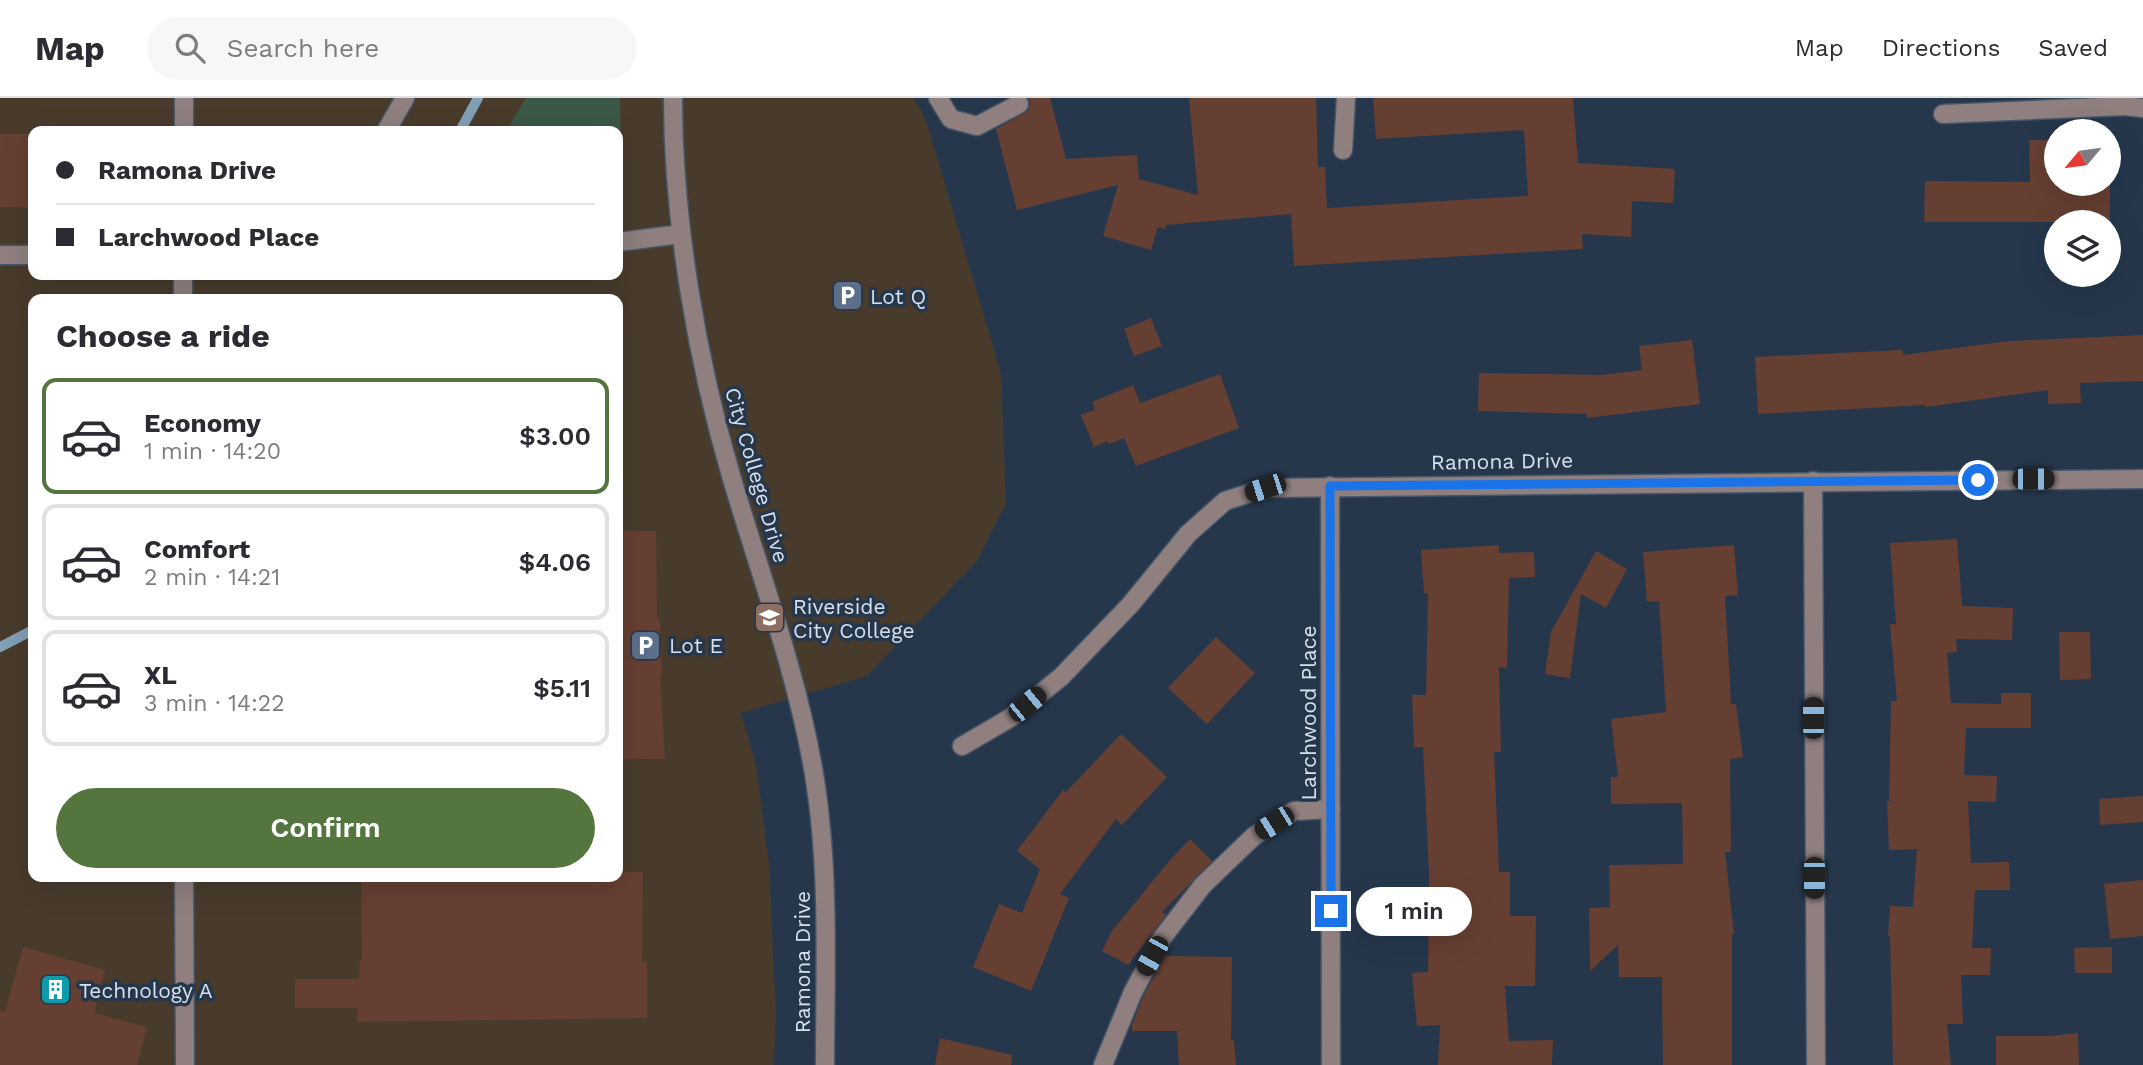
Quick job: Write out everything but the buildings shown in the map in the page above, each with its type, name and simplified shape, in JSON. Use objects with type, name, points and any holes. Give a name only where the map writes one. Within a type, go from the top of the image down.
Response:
[{"type":"street","points":[[184,98],[184,126]]},
{"type":"street","points":[[389,126],[405,98]]},
{"type":"street","name":"City College Drive","points":[[673,98],[681,234],[701,355],[731,476],[791,670],[814,775],[824,859]]},
{"type":"street","points":[[938,98],[951,119],[977,127],[1019,104]]},
{"type":"street","points":[[1343,150],[1346,98]]},
{"type":"street","points":[[1943,114],[2131,104]]},
{"type":"street","points":[[623,241],[681,234]]},
{"type":"street","points":[[0,255],[28,256]]},
{"type":"street","name":"Ramona Drive","points":[[962,746],[1010,718],[1061,677],[1131,604],[1188,534],[1225,501],[1265,488],[2143,479]]},
{"type":"street","points":[[1813,481],[1816,1065]]},
{"type":"street","name":"Larchwood Place","points":[[1330,486],[1331,1065]]},
{"type":"street","points":[[1102,1065],[1133,992],[1162,938],[1203,885],[1254,836],[1294,811],[1331,809]]},
{"type":"street","name":"Ramona Drive","points":[[824,859],[825,1065]]},
{"type":"street","points":[[184,882],[185,1065]]},
{"type":"shaded area","name":"Riverside City College","points":[[0,98],[914,98],[926,120],[1001,373],[1006,503],[977,561],[867,676],[741,713],[756,764],[769,863],[776,1015],[774,1065],[0,1065]]},
{"type":"green space","points":[[526,98],[620,98],[620,126],[509,126]]},
{"type":"waterway","points":[[463,126],[478,98]]},
{"type":"waterway","points":[[0,647],[28,633]]},
{"type":"place","name":"Lot Q","points":[[847,296]]},
{"type":"place","name":"Riverside City College","points":[[770,618]]},
{"type":"place","name":"Lot E","points":[[646,645]]},
{"type":"place","name":"Technology A","points":[[56,990]]},
{"type":"route","points":[[1331,911],[1330,486],[1978,480]]}]
